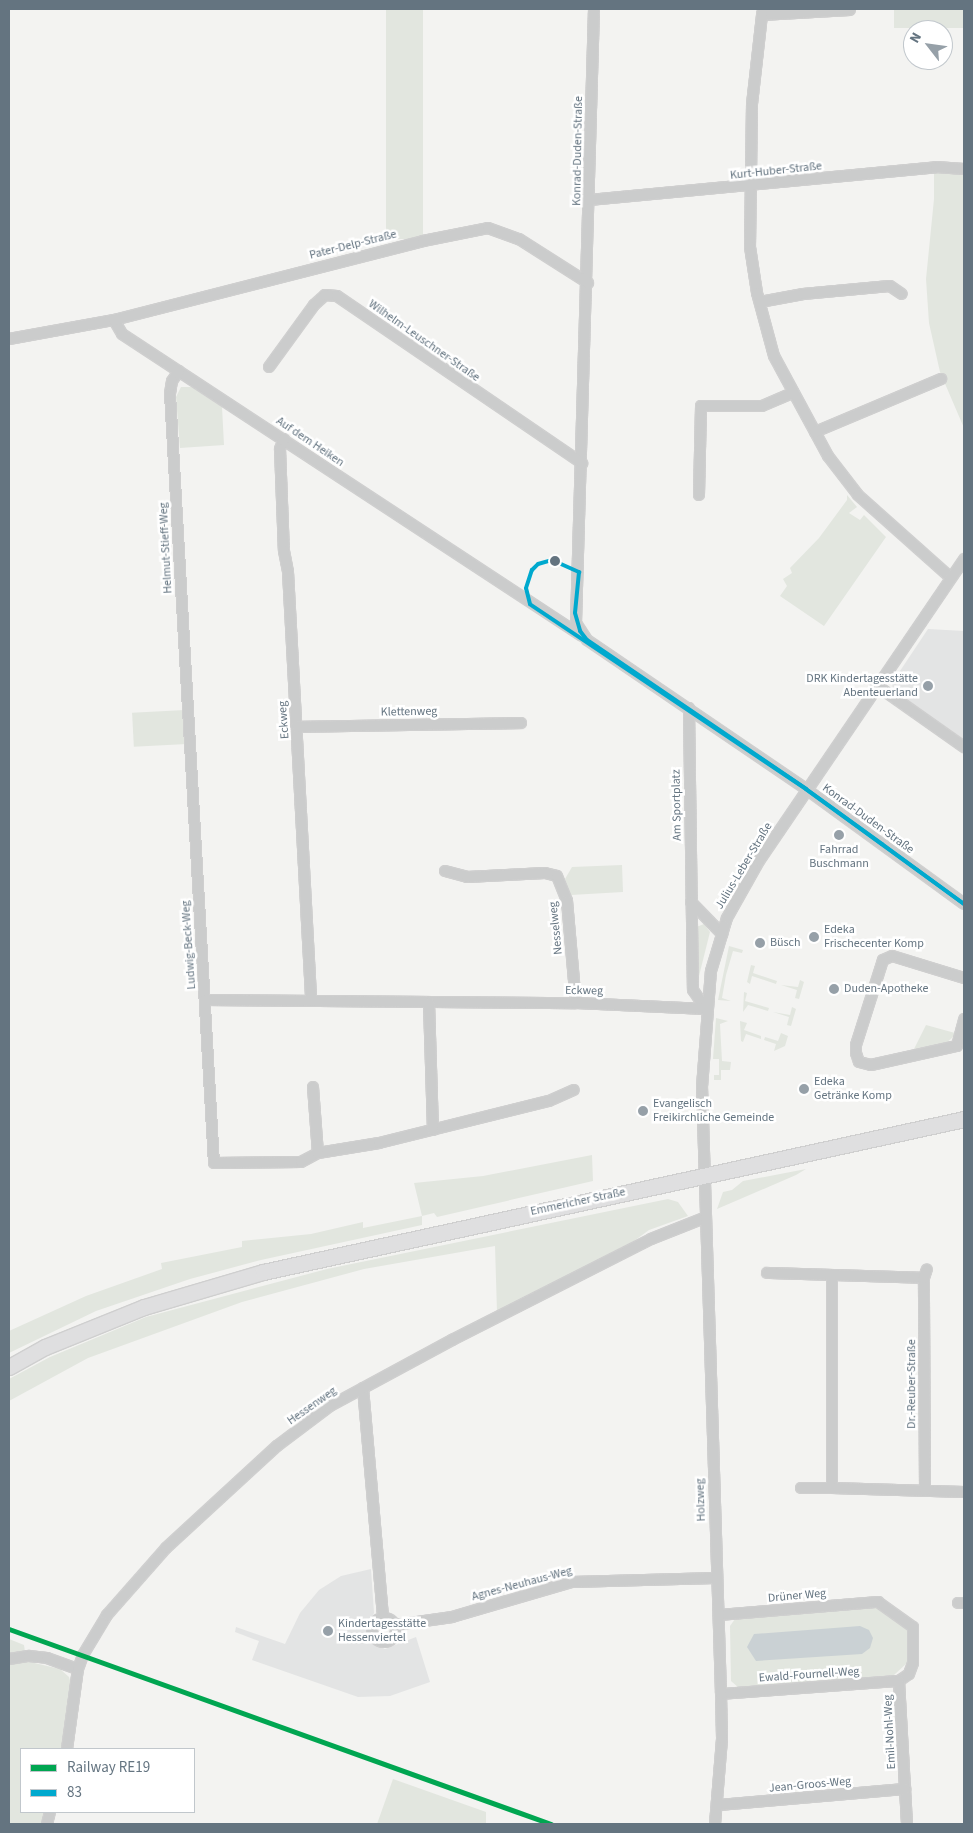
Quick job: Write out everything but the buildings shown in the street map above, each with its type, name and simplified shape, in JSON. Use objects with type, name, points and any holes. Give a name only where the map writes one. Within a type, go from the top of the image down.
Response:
[{"type":"main road","name":"Emmericher Straße","points":[[9,1366],[99,1323],[193,1291],[330,1255],[964,1119]]},
{"type":"street","name":"Konrad-Duden-Straße","points":[[594,9],[588,283],[575,613],[580,632],[587,640],[806,789],[964,904]]},
{"type":"street","points":[[850,10],[762,12],[752,104],[750,247],[760,302],[774,356],[828,456],[858,495],[950,577]]},
{"type":"street","name":"Kurt-Huber-Straße","points":[[589,200],[750,186],[936,166],[964,169]]},
{"type":"street","name":"Pater-Delp-Straße","points":[[114,320],[423,240],[488,228],[519,239],[588,283]]},
{"type":"street","points":[[760,302],[803,294],[890,286],[902,294]]},
{"type":"street","name":"Wilhelm-Leuschner-Straße","points":[[269,367],[314,305],[325,295],[337,296],[582,463]]},
{"type":"street","points":[[9,339],[114,320]]},
{"type":"street","name":"Auf dem Heiken","points":[[114,320],[122,334],[587,640]]},
{"type":"street","name":"Helmut-Stieff-Weg","points":[[179,370],[172,381],[170,394],[191,726]]},
{"type":"street","points":[[815,432],[941,379]]},
{"type":"street","points":[[698,495],[701,406],[762,406],[793,393]]},
{"type":"street","name":"Eckweg","points":[[284,439],[280,450],[284,551],[288,572],[311,1000]]},
{"type":"street","name":"Julius-Leber-Straße","points":[[704,1175],[702,1065],[706,1009],[711,971],[727,918],[759,861],[806,789],[964,559]]},
{"type":"street","points":[[876,685],[964,747]]},
{"type":"street","name":"Am Sportplatz","points":[[689,708],[692,990],[706,1009]]},
{"type":"street","name":"Klettenweg","points":[[297,727],[521,723]]},
{"type":"street","name":"Ludwig-Beck-Weg","points":[[191,726],[193,812],[214,1163],[301,1162],[318,1154]]},
{"type":"street","name":"Nesselweg","points":[[445,871],[467,877],[545,873],[557,876],[567,901],[576,1003]]},
{"type":"street","points":[[691,902],[722,934]]},
{"type":"street","points":[[964,978],[892,956],[883,960],[856,1044],[859,1062],[871,1065],[956,1046],[964,1020]]},
{"type":"street","name":"Eckweg","points":[[205,1000],[576,1003],[706,1009]]},
{"type":"street","points":[[429,1003],[433,1130]]},
{"type":"street","points":[[313,1087],[318,1154],[433,1130],[549,1101],[574,1090]]},
{"type":"street","name":"Holzweg","points":[[704,1175],[721,1694],[718,1805],[715,1824]]},
{"type":"street","name":"Hessenweg","points":[[67,1748],[78,1669],[83,1655],[107,1615],[166,1548],[277,1446],[330,1406],[363,1388],[606,1261],[704,1218]]},
{"type":"street","name":"Dr.-Reuber-Straße","points":[[767,1273],[832,1277],[925,1273],[925,1490]]},
{"type":"street","points":[[832,1277],[832,1488]]},
{"type":"street","points":[[363,1388],[383,1618]]},
{"type":"street","points":[[801,1488],[964,1492]]},
{"type":"street","name":"Agnes-Neuhaus-Weg","points":[[396,1625],[452,1617],[572,1582],[716,1578]]},
{"type":"street","name":"Drüner Weg","points":[[719,1615],[878,1602]]},
{"type":"street","name":"Emil-Nohl-Weg","points":[[878,1602],[913,1627],[913,1663],[909,1674],[899,1681],[907,1824]]},
{"type":"street","points":[[383,1618],[391,1619],[396,1625],[396,1633],[392,1640],[380,1641],[374,1636],[372,1628],[383,1618]]},
{"type":"street","points":[[9,1659],[29,1656],[46,1658],[78,1669]]},
{"type":"street","name":"Ewald-Fournell-Weg","points":[[721,1694],[899,1681]]},
{"type":"street","name":"Jean-Groos-Weg","points":[[718,1805],[905,1789]]},
{"type":"shaded area","points":[[386,9],[423,9],[423,239],[386,239]]},
{"type":"shaded area","points":[[894,9],[964,9],[964,28],[953,28],[953,20],[903,20],[903,28],[894,28]]},
{"type":"shaded area","points":[[934,170],[964,173],[964,428],[940,372],[929,323],[926,279],[934,199]]},
{"type":"shaded area","points":[[181,387],[192,387],[222,407],[224,445],[180,448],[176,397]]},
{"type":"shaded area","points":[[847,495],[857,507],[849,513],[860,520],[864,515],[886,537],[824,626],[780,596],[787,586],[783,579],[792,573],[790,568],[819,538],[847,500]]},
{"type":"shaded area","name":"DRK Kindertagesstätte Abenteuerland","points":[[928,629],[964,631],[964,740],[893,690],[892,683]]},
{"type":"shaded area","points":[[185,710],[187,744],[134,747],[132,713]]},
{"type":"shaded area","points":[[622,865],[623,892],[571,895],[565,879],[572,867]]},
{"type":"shaded area","points":[[704,924],[710,932],[695,992],[694,928]]},
{"type":"shaded area","points":[[729,946],[743,950],[742,953],[733,951],[726,975],[722,998],[731,1001],[718,1000]]},
{"type":"shaded area","points":[[751,965],[755,966],[753,973],[777,981],[776,984],[752,976],[750,984],[747,982]]},
{"type":"shaded area","points":[[800,980],[804,982],[799,999],[795,998],[797,990],[781,985],[798,987]]},
{"type":"shaded area","points":[[744,992],[747,993],[745,1001],[769,1008],[768,1011],[748,1005],[743,1012]]},
{"type":"shaded area","points":[[792,1007],[796,1009],[791,1026],[787,1025],[789,1017],[773,1012],[790,1015]]},
{"type":"shaded area","points":[[716,1018],[728,1021],[720,1024],[722,1061],[731,1062],[730,1070],[721,1070],[721,1080],[714,1080],[714,1075],[719,1075],[719,1059],[713,1059]]},
{"type":"shaded area","points":[[740,1021],[747,1023],[744,1030],[761,1036],[761,1039],[746,1034],[743,1042],[741,1041]]},
{"type":"shaded area","points":[[926,1025],[955,1033],[946,1043],[914,1049]]},
{"type":"shaded area","points":[[781,1033],[788,1036],[785,1046],[774,1051],[776,1044],[764,1040],[765,1037],[778,1041]]},
{"type":"shaded area","points":[[592,1155],[593,1181],[437,1217],[434,1213],[422,1216],[414,1183],[483,1176]]},
{"type":"shaded area","points":[[806,1169],[717,1209],[723,1192],[732,1190],[743,1181]]},
{"type":"shaded area","points":[[668,1199],[678,1202],[688,1216],[649,1230],[634,1241],[497,1312],[495,1246],[364,1269],[242,1302],[88,1358],[9,1401],[9,1379],[50,1357],[146,1317],[327,1269]]},
{"type":"shaded area","points":[[422,1216],[422,1225],[261,1260],[190,1279],[96,1311],[9,1353],[9,1331],[86,1296],[162,1269],[161,1263],[242,1247],[242,1241],[311,1234],[363,1222],[363,1228]]},
{"type":"shaded area","name":"Kindertagesstätte Hessenviertel","points":[[371,1569],[374,1613],[366,1628],[368,1640],[385,1649],[416,1637],[430,1682],[390,1696],[358,1697],[252,1660],[259,1641],[235,1632],[236,1627],[285,1644],[300,1613],[319,1590],[341,1576]]},
{"type":"shaded area","points":[[879,1606],[909,1629],[907,1663],[894,1675],[739,1688],[731,1681],[730,1626],[735,1619]]},
{"type":"shaded area","points":[[860,1626],[869,1630],[873,1638],[870,1648],[862,1654],[756,1661],[747,1647],[754,1634]]},
{"type":"shaded area","points":[[9,1639],[24,1645],[25,1652],[9,1654]]},
{"type":"shaded area","points":[[26,1661],[60,1669],[69,1677],[72,1688],[63,1748],[20,1748],[20,1813],[45,1813],[42,1824],[9,1824],[9,1664]]},
{"type":"shaded area","points":[[393,1779],[486,1812],[486,1824],[377,1824]]},
{"type":"rail line","name":"RE19","points":[[9,1629],[551,1824]]},
{"type":"transit line","name":"83","points":[[552,560],[579,572],[575,613],[580,631],[587,640],[806,789],[530,604],[526,588],[532,570],[538,564],[552,560]]},
{"type":"transit line","name":"83","points":[[806,789],[882,844],[964,904],[806,789]]},
{"type":"place","name":"DRK Kindertagesstätte Abenteuerland","points":[[928,686]]},
{"type":"place","name":"Fahrrad Buschmann","points":[[839,835]]},
{"type":"place","name":"Edeka Frischecenter Komp","points":[[814,937]]},
{"type":"place","name":"Büsch","points":[[760,943]]},
{"type":"place","name":"Duden-Apotheke","points":[[834,989]]},
{"type":"place","name":"Edeka Getränke Komp","points":[[804,1089]]},
{"type":"place","name":"Evangelisch Freikirchliche Gemeinde","points":[[643,1111]]},
{"type":"place","name":"Kindertagesstätte Hessenviertel","points":[[328,1631]]}]
